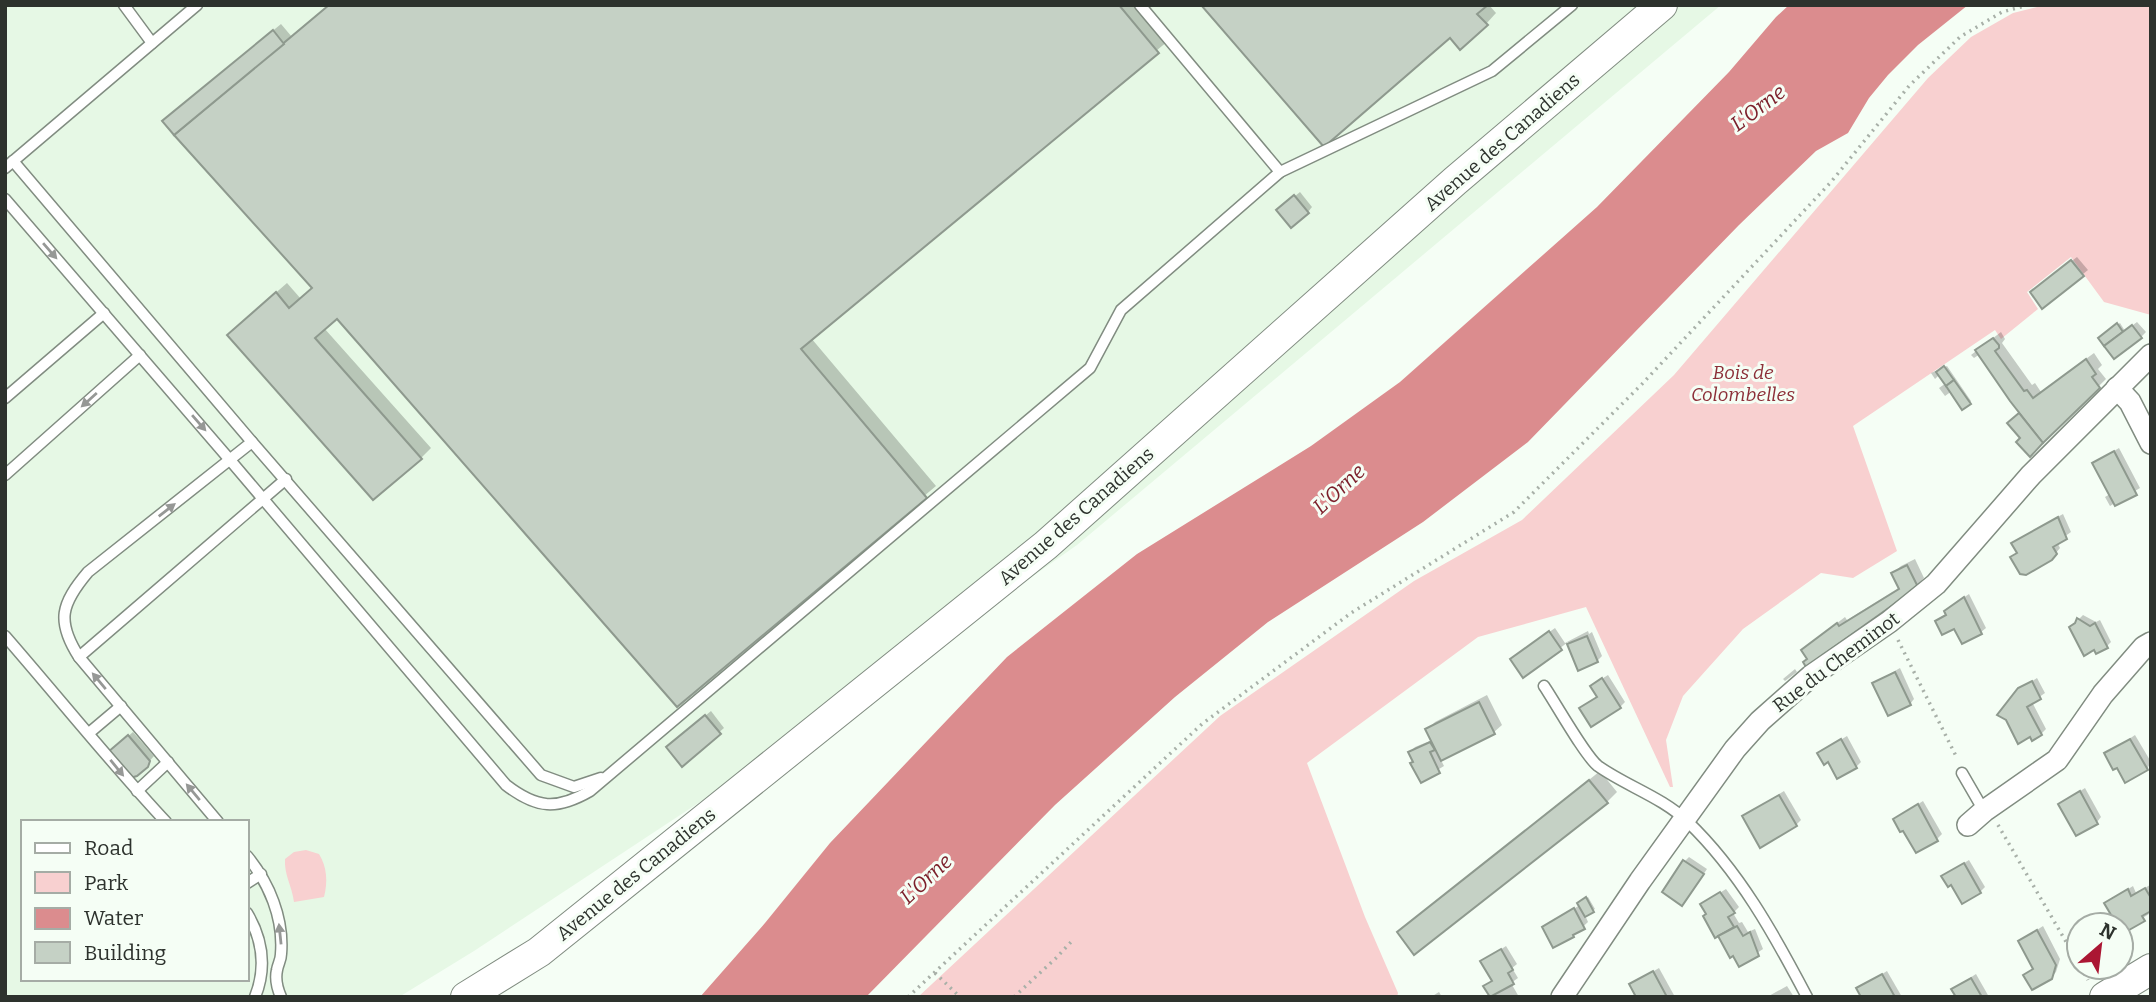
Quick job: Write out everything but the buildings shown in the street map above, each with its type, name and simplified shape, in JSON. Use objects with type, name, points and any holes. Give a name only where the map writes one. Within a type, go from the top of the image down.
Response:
[{"type":"street","name":"Avenue des Canadiens","points":[[466,997],[539,952],[1046,544],[1455,181],[1662,5]]},
{"type":"street","name":"Rue du Cheminot","points":[[1562,997],[1640,881],[1735,749],[1760,721],[1811,676],[1889,622],[1936,584],[2031,475],[2151,355]]},
{"type":"street","points":[[2117,388],[2130,402],[2151,443]]},
{"type":"street","points":[[1976,818],[2057,760],[2104,694],[2144,647],[2151,643]]},
{"type":"street","points":[[2105,997],[2151,969]]},
{"type":"lane","points":[[124,5],[152,43]]},
{"type":"lane","points":[[197,5],[9,165],[286,478],[541,775],[574,787],[607,777]]},
{"type":"lane","points":[[1140,5],[1280,172]]},
{"type":"lane","points":[[5,199],[506,785],[519,795],[552,805],[565,804],[577,799],[607,777],[1090,368],[1121,310],[1280,172],[1492,71],[1572,5]]},
{"type":"lane","points":[[5,398],[104,313]]},
{"type":"lane","points":[[5,475],[140,355]]},
{"type":"lane","points":[[216,820],[79,657],[66,636],[64,618],[75,587],[88,572],[252,442]]},
{"type":"lane","points":[[79,657],[286,478]]},
{"type":"lane","points":[[5,636],[164,820]]},
{"type":"lane","points":[[1545,686],[1595,764],[1662,802],[1686,820],[1722,857],[1777,939],[1807,997]]},
{"type":"lane","points":[[89,733],[121,706]]},
{"type":"lane","points":[[137,791],[168,762]]},
{"type":"lane","points":[[1962,773],[1976,818]]},
{"type":"lane","points":[[248,857],[261,874],[271,895],[281,933],[281,957],[276,970],[276,984],[281,997]]},
{"type":"lane","points":[[248,882],[261,874]]},
{"type":"lane","points":[[248,916],[256,929],[262,956],[255,997]]},
{"type":"path","points":[[908,997],[1202,724],[1351,613],[1514,512],[1651,374],[1831,183],[1909,86],[1960,37],[2002,12],[2028,5]]},
{"type":"path","points":[[1901,646],[1954,750]]},
{"type":"path","points":[[1976,818],[2001,828],[2065,940]]},
{"type":"path","points":[[1014,997],[1071,942]]},
{"type":"path","points":[[935,973],[960,997]]},
{"type":"shaded area","points":[[5,5],[1721,5],[1077,545],[897,672],[474,951],[399,997],[5,997]]},
{"type":"green space","name":"Bois de Colombelles","points":[[2045,5],[2151,5],[2151,315],[2104,302],[2071,257],[2027,292],[2038,309],[2001,339],[1995,330],[1853,426],[1897,551],[1853,578],[1821,573],[1743,629],[1683,696],[1666,740],[1673,787],[1670,787],[1586,607],[1478,637],[1307,763],[1365,917],[1398,993],[1397,997],[918,997],[1220,716],[1414,581],[1522,520],[1674,375],[1928,78],[1971,37],[2013,13]]},
{"type":"green space","points":[[306,850],[319,854],[324,864],[324,897],[294,902],[285,859],[294,852]]},
{"type":"water","name":"L'Orne","points":[[1789,5],[1968,5],[1918,45],[1869,98],[1848,133],[1816,151],[1739,225],[1528,442],[1423,522],[1268,622],[1175,697],[1055,805],[866,997],[700,997],[830,843],[1007,657],[1137,554],[1311,446],[1400,382],[1597,207],[1729,72]]}]
